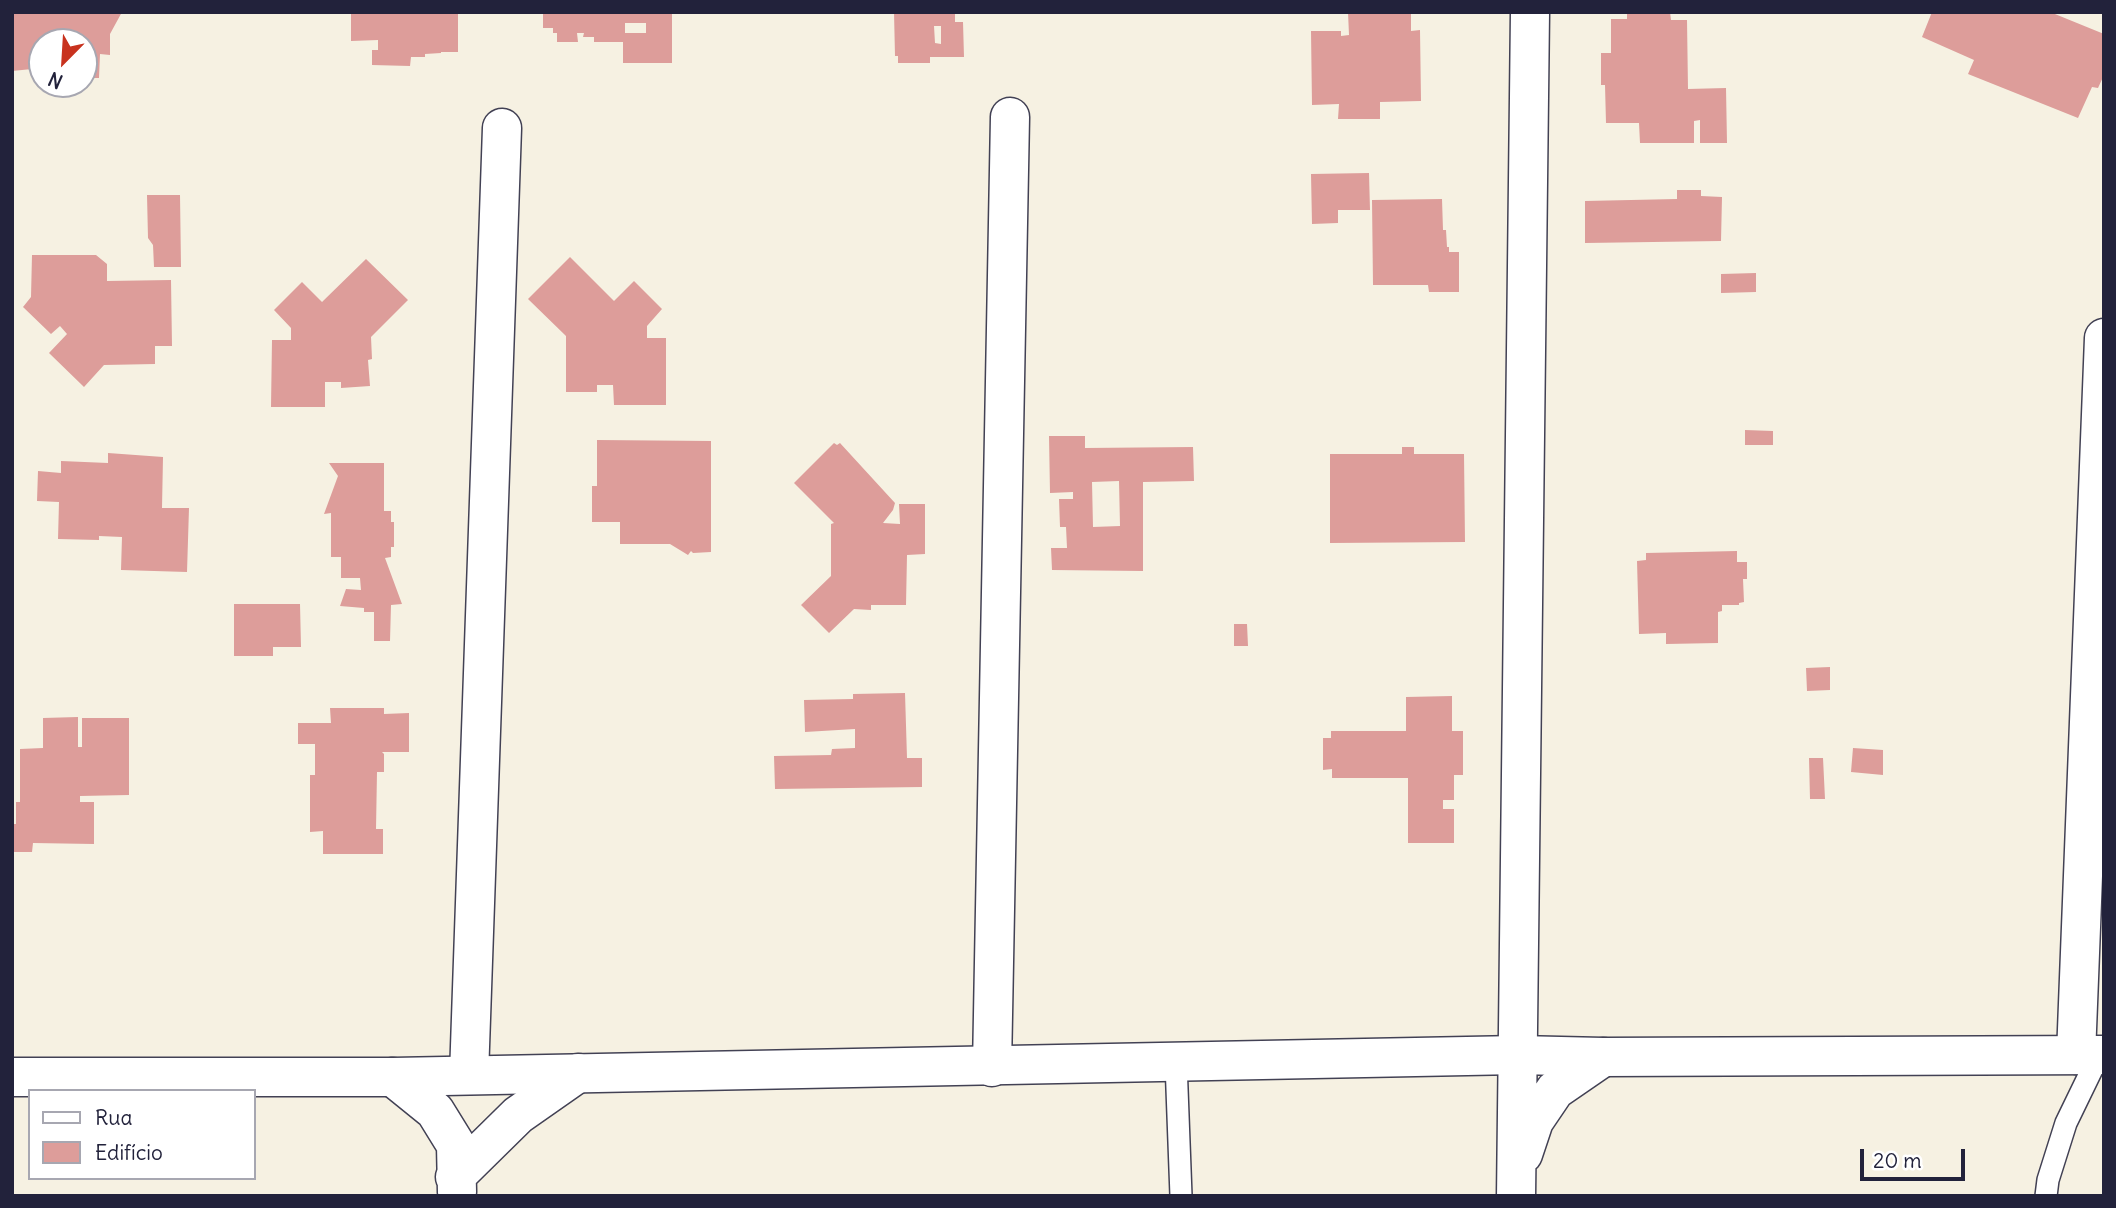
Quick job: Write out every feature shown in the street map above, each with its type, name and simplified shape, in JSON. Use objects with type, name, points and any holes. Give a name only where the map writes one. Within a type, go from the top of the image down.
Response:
[{"type":"street","points":[[1516,1185],[1530,12]]},
{"type":"street","points":[[992,1067],[1010,117]]},
{"type":"street","points":[[469,1075],[502,128]]},
{"type":"street","points":[[12,1077],[393,1077],[1518,1055],[1603,1058],[2093,1055],[2104,338]]},
{"type":"street","points":[[1516,1185],[1534,1121],[1555,1090],[1603,1058]]},
{"type":"street","points":[[456,1187],[518,1115],[578,1073]]},
{"type":"street","points":[[393,1077],[435,1111],[456,1145],[456,1187]]},
{"type":"lane","points":[[2046,1196],[2048,1180],[2066,1123],[2093,1055]]},
{"type":"lane","points":[[1176,1062],[1181,1196]]},
{"type":"building","points":[[12,12],[122,12],[110,34],[110,55],[100,54],[99,78],[98,28],[28,28],[28,69],[12,71]]},
{"type":"building","points":[[351,12],[458,12],[458,52],[411,57],[410,66],[372,65],[372,50],[378,50],[378,40],[351,41]]},
{"type":"building","points":[[543,12],[672,12],[672,63],[623,63],[623,42],[594,42],[594,37],[583,37],[584,33],[577,33],[578,42],[557,42],[557,33],[553,33],[553,28],[543,28]],"holes":[[[625,23],[646,23],[646,33],[625,33]]]},
{"type":"building","points":[[894,12],[955,12],[955,22],[963,22],[964,57],[930,57],[930,63],[898,63],[898,56],[895,56]],"holes":[[[934,26],[941,26],[941,44],[935,43]]]},
{"type":"building","points":[[1348,12],[1411,12],[1411,31],[1420,30],[1421,101],[1380,102],[1380,119],[1338,119],[1339,104],[1312,105],[1311,31],[1341,31],[1341,36],[1349,35]]},
{"type":"building","points":[[1627,12],[1670,12],[1671,20],[1687,20],[1688,89],[1726,88],[1727,143],[1700,143],[1700,120],[1694,121],[1694,143],[1640,143],[1639,123],[1606,123],[1605,85],[1601,85],[1601,53],[1611,53],[1611,19],[1627,19]]},
{"type":"building","points":[[1932,12],[2050,12],[2104,34],[2104,75],[2098,88],[2092,87],[2078,118],[1968,74],[1974,60],[1922,37]]},
{"type":"building","points":[[1369,173],[1370,210],[1338,210],[1338,223],[1312,224],[1311,174]]},
{"type":"building","points":[[1677,190],[1701,190],[1701,196],[1722,197],[1721,241],[1585,243],[1585,201],[1677,199]]},
{"type":"building","points":[[147,195],[180,195],[181,267],[154,267],[153,245],[148,238]]},
{"type":"building","points":[[1442,199],[1443,230],[1446,230],[1447,247],[1449,252],[1459,252],[1459,292],[1429,292],[1428,285],[1373,285],[1372,200]]},
{"type":"building","points":[[32,255],[96,255],[107,264],[107,281],[171,280],[172,346],[155,346],[155,364],[104,365],[84,387],[49,353],[67,334],[60,326],[51,334],[23,307],[31,297]]},
{"type":"building","points":[[570,257],[614,301],[634,281],[662,309],[647,326],[647,338],[666,338],[666,405],[614,405],[613,385],[597,385],[597,392],[566,392],[566,336],[528,299]]},
{"type":"building","points":[[366,259],[408,300],[371,337],[372,359],[368,360],[370,386],[341,388],[341,382],[325,382],[325,407],[271,407],[272,340],[291,340],[291,328],[274,310],[302,282],[322,302]]},
{"type":"building","points":[[1756,273],[1756,292],[1721,293],[1721,274]]},
{"type":"building","points":[[1745,430],[1773,431],[1773,445],[1745,445]]},
{"type":"building","points":[[1049,436],[1085,436],[1085,448],[1193,447],[1194,481],[1143,482],[1143,571],[1052,570],[1051,548],[1067,548],[1066,527],[1060,527],[1059,499],[1073,499],[1073,492],[1050,493]],"holes":[[[1119,481],[1120,526],[1093,527],[1092,482]]]},
{"type":"building","points":[[597,440],[711,441],[711,552],[691,551],[688,555],[670,544],[620,544],[620,522],[592,522],[592,486],[597,486]]},
{"type":"building","points":[[834,443],[840,443],[895,503],[883,523],[900,524],[899,504],[925,504],[925,554],[907,555],[906,605],[871,605],[871,610],[854,609],[829,633],[801,605],[831,576],[831,524],[834,523],[794,483]]},
{"type":"building","points":[[1402,447],[1414,447],[1414,454],[1464,454],[1465,542],[1330,543],[1330,454],[1402,454]]},
{"type":"building","points":[[108,453],[163,457],[162,508],[189,508],[187,572],[121,570],[122,537],[99,536],[99,540],[58,539],[59,502],[37,501],[38,471],[61,473],[61,461],[108,463]]},
{"type":"building","points":[[329,463],[384,463],[384,511],[391,511],[391,522],[394,522],[394,547],[391,547],[391,557],[385,558],[402,604],[391,605],[390,641],[374,641],[374,612],[364,612],[364,608],[340,606],[346,589],[361,590],[360,578],[341,578],[341,557],[331,557],[331,513],[324,514],[338,476]]},
{"type":"building","points":[[1737,551],[1737,562],[1747,562],[1747,579],[1743,579],[1744,602],[1739,605],[1722,605],[1722,611],[1718,612],[1718,643],[1666,644],[1666,633],[1639,634],[1637,561],[1646,560],[1646,553]]},
{"type":"building","points":[[234,604],[300,604],[301,647],[273,647],[273,656],[234,656]]},
{"type":"building","points":[[1234,624],[1247,624],[1248,646],[1234,646]]},
{"type":"building","points":[[1830,667],[1830,690],[1807,691],[1806,668]]},
{"type":"building","points":[[905,693],[907,758],[922,758],[922,787],[775,789],[774,756],[831,755],[832,749],[855,748],[855,729],[805,732],[804,700],[853,699],[853,694]]},
{"type":"building","points":[[1452,696],[1452,731],[1463,731],[1463,775],[1454,775],[1454,800],[1443,800],[1443,809],[1454,809],[1454,843],[1408,843],[1408,778],[1332,778],[1332,769],[1323,770],[1323,738],[1331,738],[1331,731],[1406,731],[1406,697]]},
{"type":"building","points":[[330,708],[384,708],[384,714],[409,713],[409,752],[382,752],[384,772],[377,772],[376,829],[383,829],[383,854],[323,854],[323,831],[310,832],[310,775],[315,775],[315,744],[298,744],[298,723],[331,723]]},
{"type":"building","points":[[78,717],[78,747],[82,747],[82,718],[129,718],[129,795],[80,796],[80,802],[94,802],[94,844],[33,843],[32,852],[12,852],[12,824],[16,824],[16,802],[20,802],[20,749],[43,748],[43,718]]},
{"type":"building","points":[[1853,748],[1883,750],[1883,775],[1851,772]]},
{"type":"building","points":[[1809,758],[1823,758],[1825,799],[1810,799]]}]
